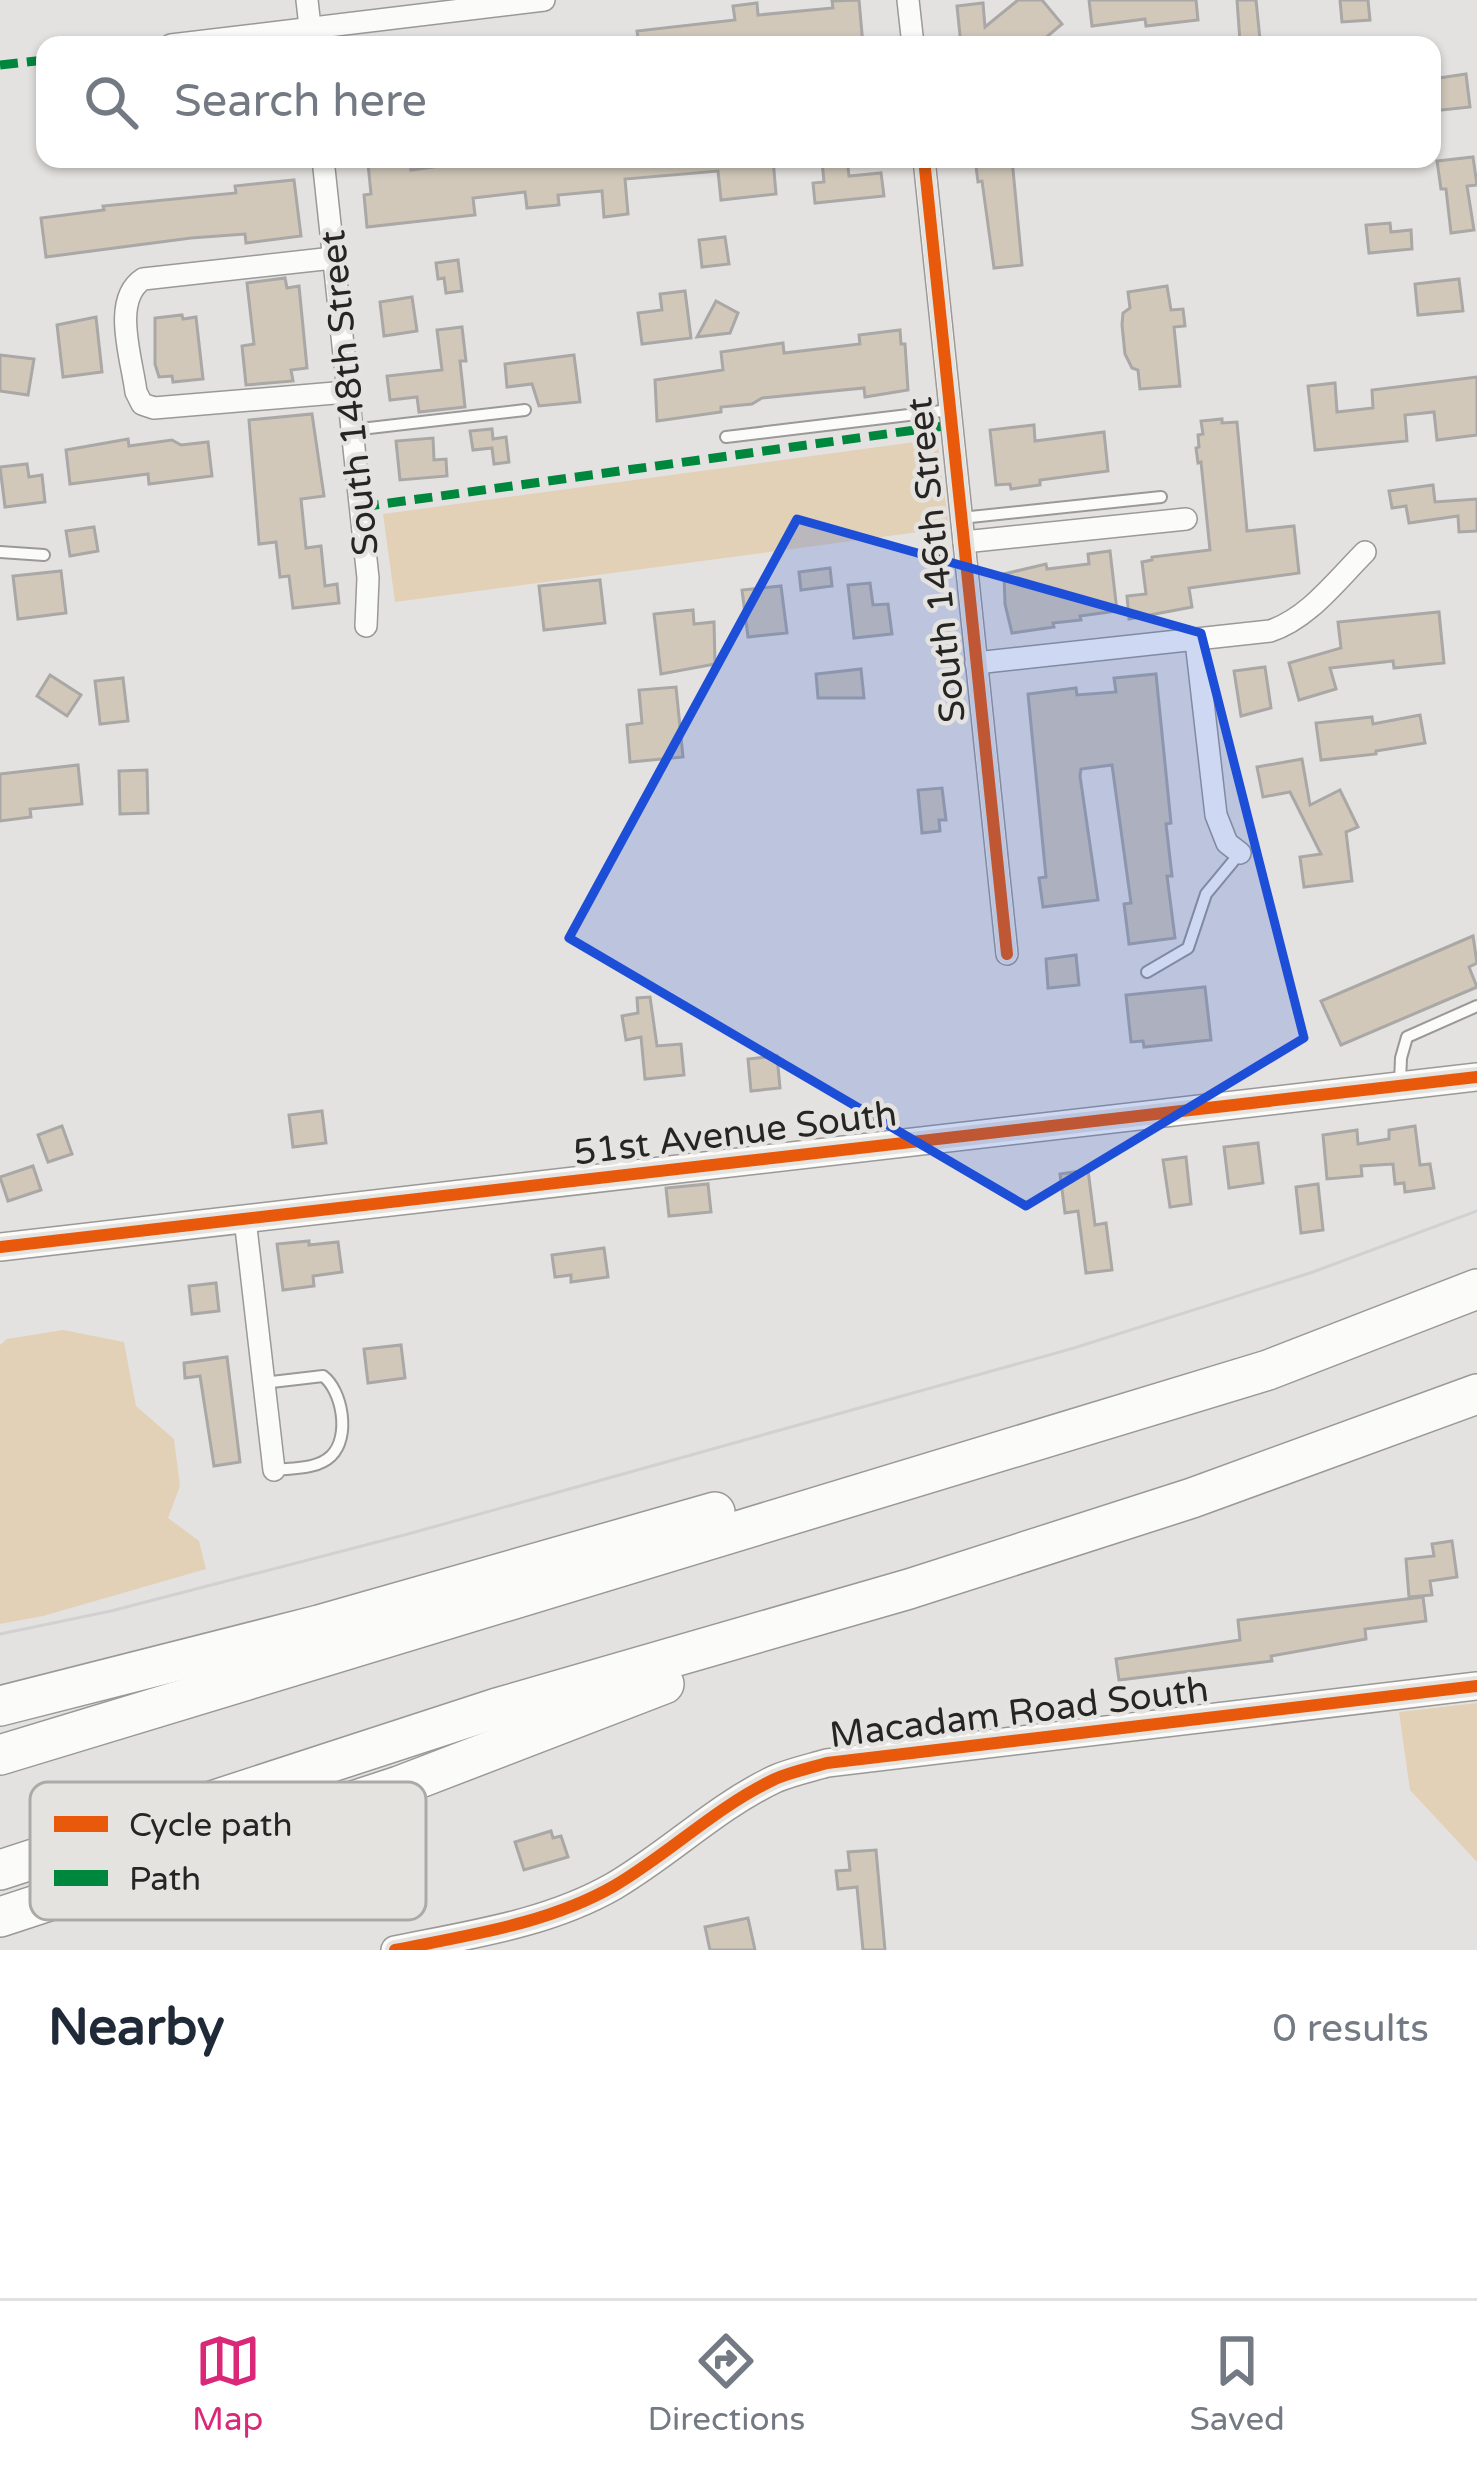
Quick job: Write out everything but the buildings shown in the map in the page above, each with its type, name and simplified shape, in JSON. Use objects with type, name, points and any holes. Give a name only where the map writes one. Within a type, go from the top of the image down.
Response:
[{"type":"highway","points":[[0,1755],[1268,1370],[1477,1289]]},
{"type":"highway","points":[[270,1782],[497,1708],[909,1589],[1192,1498],[1477,1394]]},
{"type":"highway","points":[[0,1706],[319,1625],[785,1492],[1014,1450]]},
{"type":"highway","points":[[409,1782],[909,1589]]},
{"type":"highway","points":[[0,1870],[30,1860]]},
{"type":"highway","points":[[0,1917],[30,1907]]},
{"type":"street","points":[[307,0],[311,36]]},
{"type":"street","points":[[317,36],[544,0]]},
{"type":"street","points":[[908,0],[912,36]]},
{"type":"street","name":"South 148th Street","points":[[324,168],[368,578],[366,626]]},
{"type":"street","name":"South 146th Street","points":[[925,168],[1006,954]]},
{"type":"street","points":[[333,258],[143,279],[132,286],[125,307],[136,392],[142,404],[166,410],[347,392]]},
{"type":"street","points":[[964,542],[1186,519]]},
{"type":"street","points":[[976,663],[1196,641],[1287,626],[1365,552]]},
{"type":"street","points":[[1196,641],[1216,815],[1227,843],[1240,854]]},
{"type":"street","name":"51st Avenue South","points":[[0,1247],[1477,1077]]},
{"type":"street","points":[[244,1219],[274,1470]]},
{"type":"street","name":"Macadam Road South","points":[[394,1950],[502,1928],[561,1910],[614,1886],[715,1814],[777,1778],[827,1763],[1477,1686]]},
{"type":"lane","points":[[352,430],[524,410]]},
{"type":"lane","points":[[727,437],[950,410]]},
{"type":"lane","points":[[961,518],[1161,496]]},
{"type":"lane","points":[[0,553],[44,555]]},
{"type":"lane","points":[[1147,972],[1188,948],[1205,894],[1240,854]]},
{"type":"lane","points":[[1400,1085],[1400,1058],[1407,1037],[1477,1006]]},
{"type":"lane","points":[[263,1383],[323,1376],[332,1383],[341,1404],[339,1441],[331,1456],[305,1468],[274,1470]]},
{"type":"highlighted area","points":[[797,519],[1201,633],[1304,1038],[1026,1206],[569,938]]},
{"type":"shaded area","points":[[937,439],[949,528],[395,602],[383,514]]},
{"type":"shaded area","points":[[63,1330],[124,1342],[136,1406],[174,1439],[180,1486],[168,1518],[199,1541],[206,1569],[0,1624],[0,1345],[7,1339]]},
{"type":"shaded area","points":[[1477,1703],[1477,1862],[1410,1790],[1399,1712]]},
{"type":"tram line","points":[[0,1634],[111,1611],[408,1534],[1074,1348],[1313,1272],[1477,1211]]},
{"type":"marked path","points":[[0,65],[36,61]]},
{"type":"marked path","points":[[361,507],[951,425]]},
{"type":"cycle path","points":[[925,168],[1007,954]]},
{"type":"cycle path","points":[[0,1247],[1477,1077]]},
{"type":"cycle path","points":[[395,1950],[507,1927],[589,1899],[635,1873],[753,1790],[827,1763],[1477,1686]]}]
